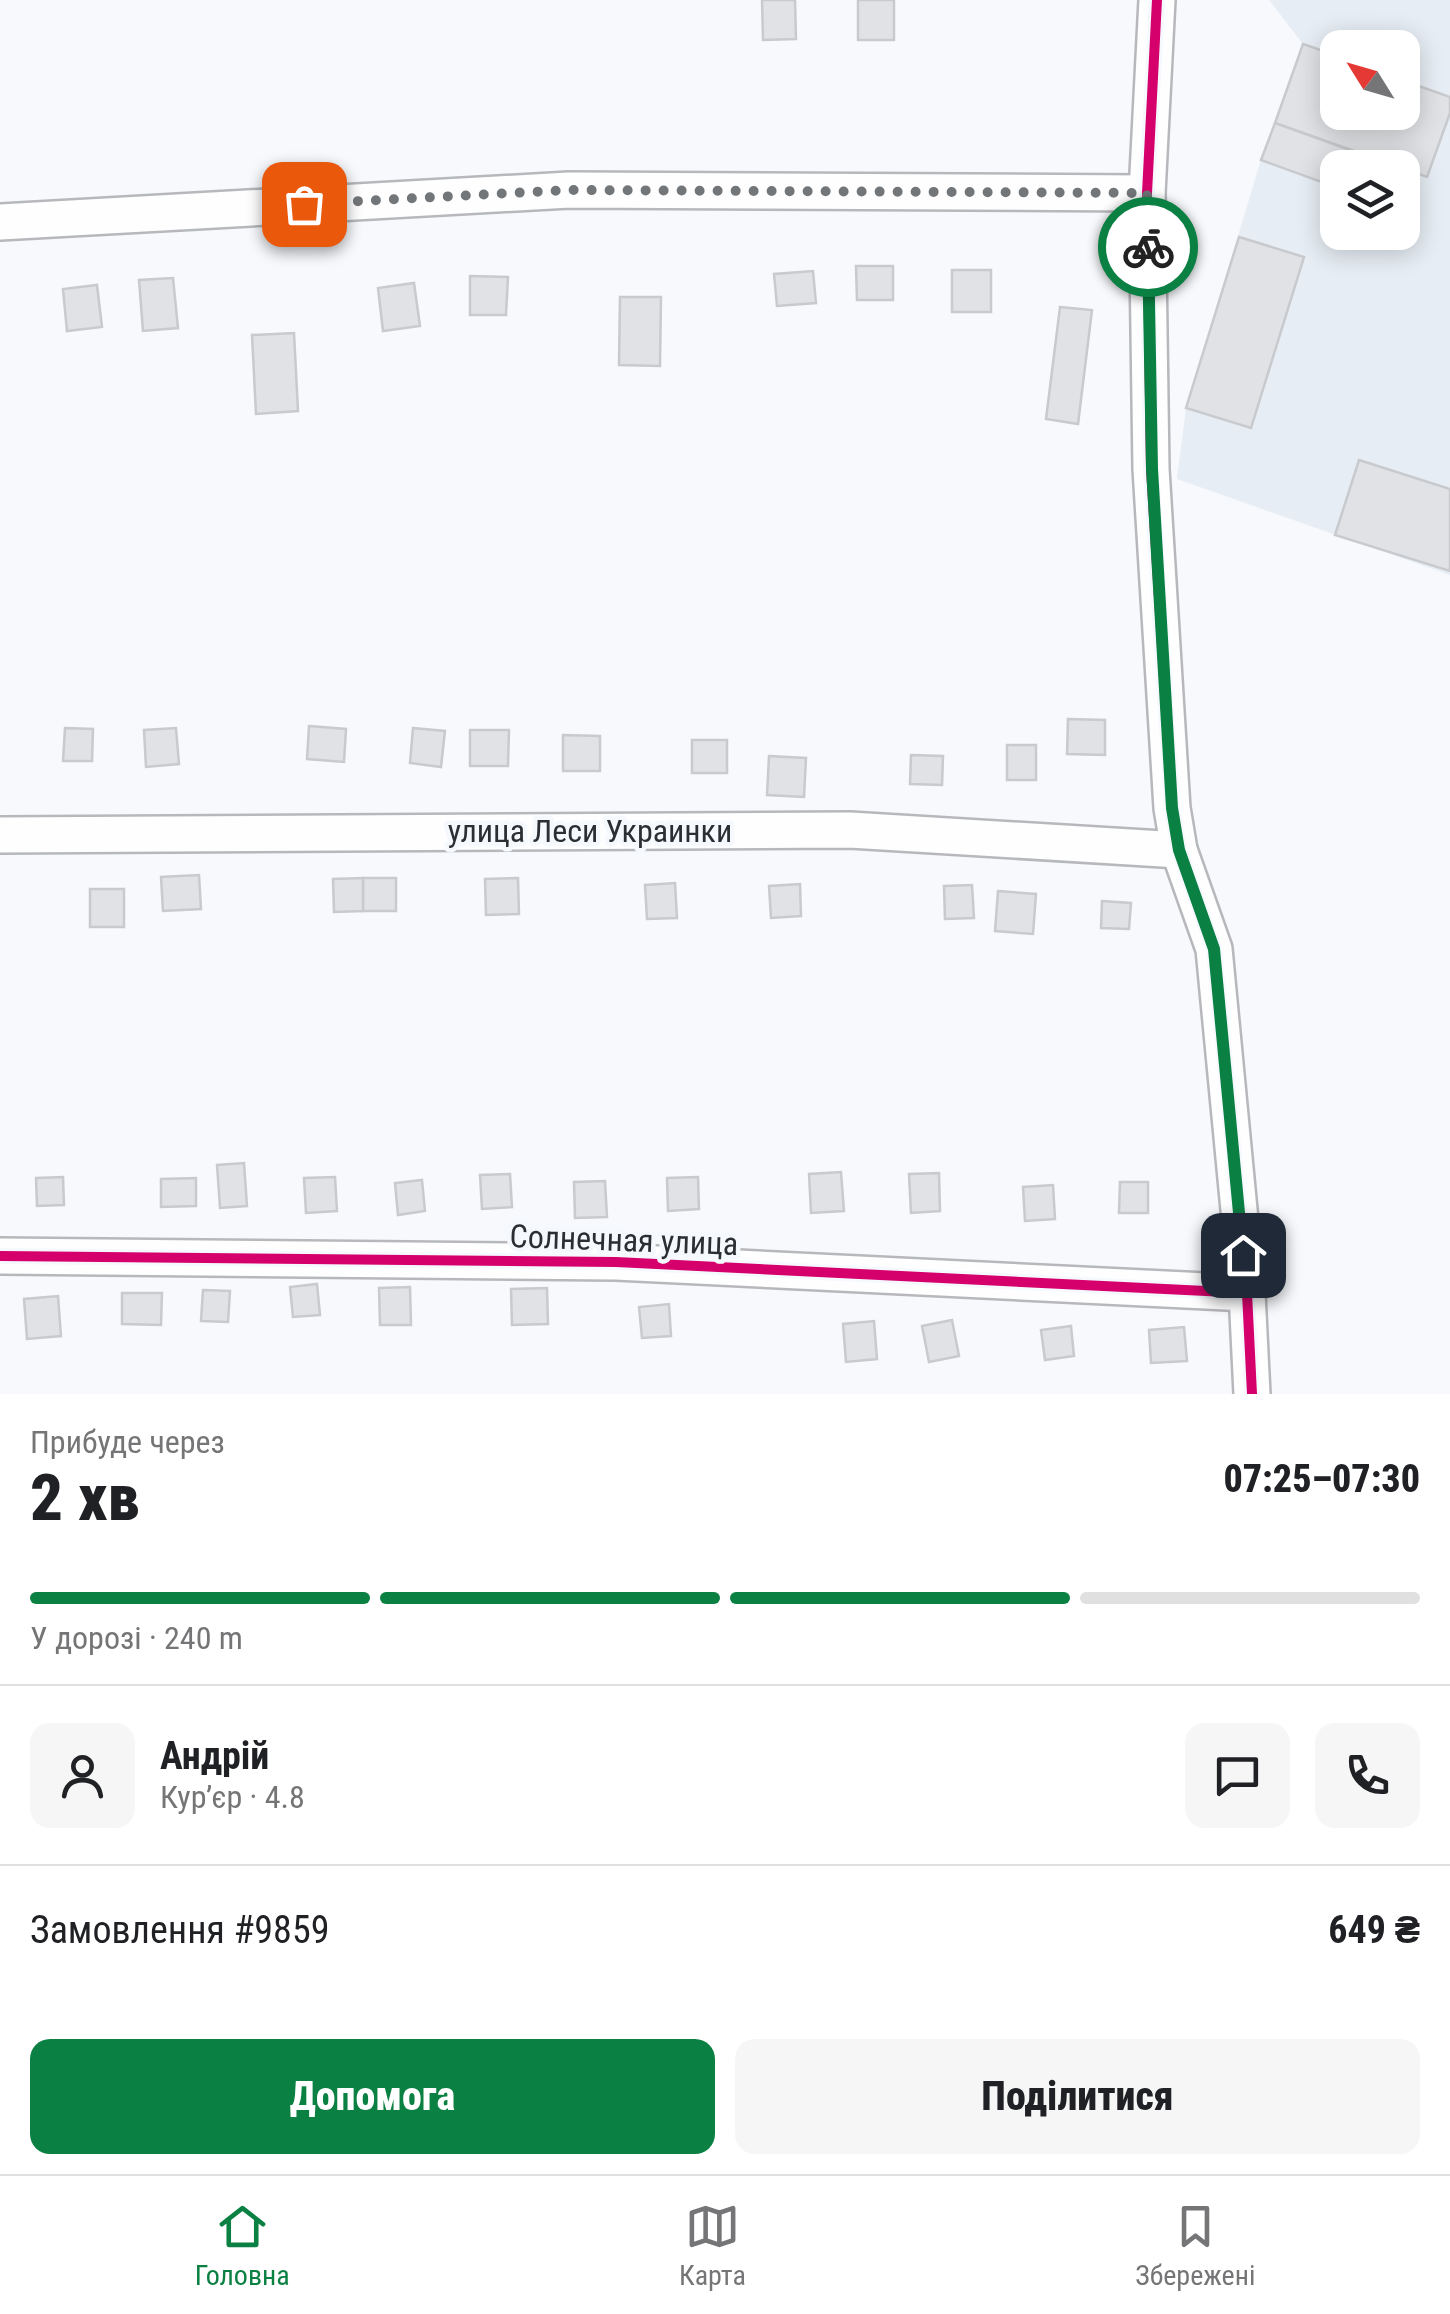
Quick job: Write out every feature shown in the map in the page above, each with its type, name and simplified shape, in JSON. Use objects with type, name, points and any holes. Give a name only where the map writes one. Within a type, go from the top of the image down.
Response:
[{"type":"street","points":[[1157,0],[1147,193],[1152,469],[1172,808],[1179,850],[1214,949],[1247,1293],[1252,1394]]},
{"type":"street","points":[[0,222],[569,190],[1147,193]]},
{"type":"street","name":"улица Леси Украинки","points":[[0,835],[850,830],[1179,850]]},
{"type":"street","name":"Солнечная улица","points":[[0,1256],[616,1262],[1247,1293]]},
{"type":"shaded area","points":[[1269,0],[1450,0],[1450,575],[1177,479],[1186,408],[1261,160],[1303,44]]},
{"type":"building","points":[[762,0],[795,0],[796,39],[763,40]]},
{"type":"building","points":[[858,0],[894,0],[894,40],[858,40]]},
{"type":"building","points":[[1303,44],[1320,50],[1320,130],[1420,130],[1420,86],[1450,97],[1450,113],[1427,177],[1420,175],[1420,150],[1351,150],[1275,123]]},
{"type":"building","points":[[1275,123],[1350,150],[1320,150],[1320,181],[1261,160]]},
{"type":"building","points":[[1239,237],[1304,257],[1251,428],[1186,408]]},
{"type":"building","points":[[856,266],[893,266],[893,300],[857,300]]},
{"type":"building","points":[[952,270],[991,270],[991,312],[952,312]]},
{"type":"building","points":[[813,271],[816,303],[777,306],[774,274]]},
{"type":"building","points":[[470,276],[508,277],[506,315],[470,315]]},
{"type":"building","points":[[173,278],[178,328],[143,331],[139,280]]},
{"type":"building","points":[[414,283],[420,326],[383,331],[378,288]]},
{"type":"building","points":[[97,285],[102,327],[67,331],[63,289]]},
{"type":"building","points":[[620,297],[661,297],[660,366],[619,365]]},
{"type":"building","points":[[1060,307],[1092,310],[1078,424],[1046,419]]},
{"type":"building","points":[[294,333],[298,411],[256,414],[252,335]]},
{"type":"building","points":[[1359,460],[1450,489],[1450,571],[1335,535]]},
{"type":"building","points":[[1068,719],[1105,720],[1105,755],[1067,754]]},
{"type":"building","points":[[309,726],[346,729],[344,762],[307,759]]},
{"type":"building","points":[[65,728],[93,729],[92,761],[63,761]]},
{"type":"building","points":[[176,728],[179,764],[146,767],[144,730]]},
{"type":"building","points":[[413,728],[445,731],[441,767],[410,763]]},
{"type":"building","points":[[470,730],[509,730],[508,766],[470,766]]},
{"type":"building","points":[[563,735],[600,736],[600,771],[563,771]]},
{"type":"building","points":[[692,740],[727,740],[727,773],[692,773]]},
{"type":"building","points":[[1007,745],[1036,745],[1036,780],[1007,780]]},
{"type":"building","points":[[911,755],[943,756],[942,785],[910,784]]},
{"type":"building","points":[[769,756],[806,758],[804,797],[767,795]]},
{"type":"building","points":[[199,875],[201,909],[163,911],[161,877]]},
{"type":"building","points":[[363,878],[396,878],[396,911],[363,911]]},
{"type":"building","points":[[363,878],[363,911],[334,912],[333,879]]},
{"type":"building","points":[[518,878],[519,914],[486,915],[485,879]]},
{"type":"building","points":[[675,883],[677,918],[647,919],[645,885]]},
{"type":"building","points":[[800,884],[801,916],[771,918],[769,886]]},
{"type":"building","points":[[972,885],[974,918],[945,919],[944,886]]},
{"type":"building","points":[[90,889],[124,889],[124,927],[90,927]]},
{"type":"building","points":[[998,891],[1036,894],[1033,934],[995,931]]},
{"type":"building","points":[[1102,901],[1131,903],[1129,929],[1101,928]]},
{"type":"building","points":[[244,1163],[247,1206],[220,1208],[217,1165]]},
{"type":"building","points":[[841,1172],[844,1211],[811,1213],[809,1174]]},
{"type":"building","points":[[939,1173],[940,1211],[911,1213],[909,1174]]},
{"type":"building","points":[[510,1174],[512,1207],[482,1209],[480,1175]]},
{"type":"building","points":[[63,1177],[64,1205],[37,1206],[36,1178]]},
{"type":"building","points":[[335,1177],[337,1211],[306,1213],[304,1178]]},
{"type":"building","points":[[698,1177],[699,1209],[668,1211],[667,1178]]},
{"type":"building","points":[[196,1178],[196,1206],[161,1207],[161,1179]]},
{"type":"building","points":[[422,1180],[425,1211],[398,1215],[395,1183]]},
{"type":"building","points":[[605,1181],[607,1217],[575,1218],[574,1182]]},
{"type":"building","points":[[1120,1182],[1148,1182],[1148,1213],[1119,1213]]},
{"type":"building","points":[[1053,1185],[1055,1219],[1025,1221],[1023,1187]]},
{"type":"building","points":[[317,1284],[320,1315],[293,1317],[290,1287]]},
{"type":"building","points":[[410,1287],[411,1325],[380,1325],[379,1288]]},
{"type":"building","points":[[547,1288],[548,1324],[512,1325],[511,1289]]},
{"type":"building","points":[[203,1290],[230,1291],[228,1322],[201,1321]]},
{"type":"building","points":[[122,1293],[162,1293],[161,1325],[122,1324]]},
{"type":"building","points":[[58,1296],[61,1336],[27,1339],[24,1299]]},
{"type":"building","points":[[669,1304],[671,1336],[642,1338],[639,1307]]},
{"type":"building","points":[[952,1320],[959,1356],[929,1362],[922,1326]]},
{"type":"building","points":[[874,1321],[877,1359],[846,1362],[843,1324]]},
{"type":"building","points":[[1071,1326],[1074,1356],[1045,1360],[1041,1330]]},
{"type":"building","points":[[1184,1327],[1187,1361],[1151,1363],[1149,1330]]},
{"type":"cycle path","points":[[1157,0],[1147,193],[1151,469],[1172,808],[1179,850],[1214,949],[1247,1293],[1252,1394]]},
{"type":"cycle path","points":[[0,1256],[616,1262],[1247,1293]]},
{"type":"way so far","points":[[304,204],[569,190],[1147,193],[1148,247]]},
{"type":"route","points":[[1148,247],[1152,469],[1172,808],[1179,850],[1214,949],[1243,1255]]}]
